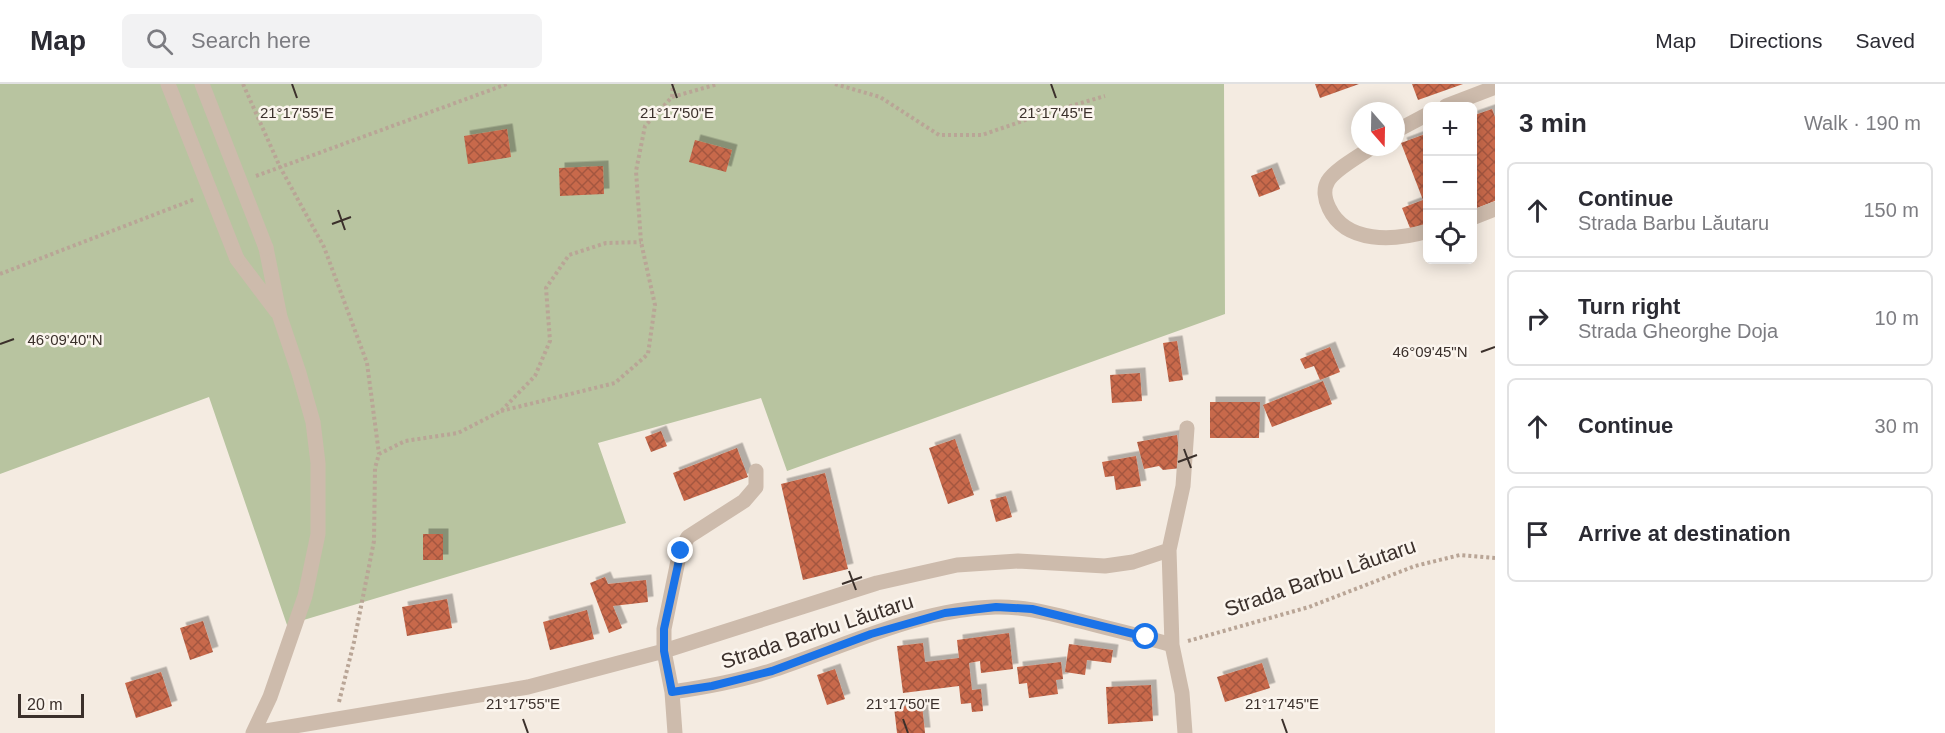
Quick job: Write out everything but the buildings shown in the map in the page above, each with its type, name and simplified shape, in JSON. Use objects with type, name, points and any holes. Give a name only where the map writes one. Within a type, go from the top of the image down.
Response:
[{"type":"street","points":[[168,84],[237,259],[280,317]]},
{"type":"street","points":[[201,84],[266,248],[280,317],[313,422],[318,463],[318,534],[305,596],[270,697],[253,733]]},
{"type":"street","points":[[1456,102],[1493,87]]},
{"type":"street","points":[[1405,126],[1423,117]]},
{"type":"street","points":[[1360,156],[1327,182],[1324,192],[1333,217],[1344,228],[1362,236],[1394,238],[1423,232]]},
{"type":"street","points":[[1477,216],[1495,209]]},
{"type":"street","points":[[1185,733],[1182,693],[1173,645],[1169,550],[1183,486],[1187,428]]},
{"type":"street","points":[[675,733],[672,692],[664,651],[664,629],[681,551],[688,537],[744,501],[756,487],[756,471]]},
{"type":"street","points":[[253,733],[528,687],[664,651],[877,583],[957,565],[1018,561],[1105,566],[1133,562],[1169,550]]},
{"type":"street","name":"Strada Barbu Lăutaru","points":[[672,692],[712,686],[772,671],[871,634],[945,613],[996,607],[1032,609],[1173,645]]},
{"type":"path","points":[[243,84],[280,167],[324,247],[367,363],[379,454],[375,468],[374,541],[354,642],[335,720]]},
{"type":"path","points":[[672,97],[673,84]]},
{"type":"path","points":[[379,454],[405,441],[458,433],[501,411],[615,383],[648,354],[655,305],[642,242],[636,171],[645,126],[672,97],[718,84]]},
{"type":"path","points":[[835,84],[880,98],[939,135],[982,135],[1106,96]]},
{"type":"path","points":[[501,411],[535,376],[550,340],[546,288],[569,255],[606,243],[642,242]]},
{"type":"path","name":"Strada Barbu Lăutaru","points":[[1173,645],[1309,607],[1415,566],[1460,555],[1495,558]]},
{"type":"green space","points":[[0,84],[1224,84],[1225,314],[787,471],[761,398],[598,443],[626,523],[287,625],[209,397],[0,474]]},
{"type":"route","points":[[681,551],[664,629],[664,651],[672,692],[712,686],[772,671],[871,634],[945,613],[996,607],[1032,609],[1146,637]]}]
